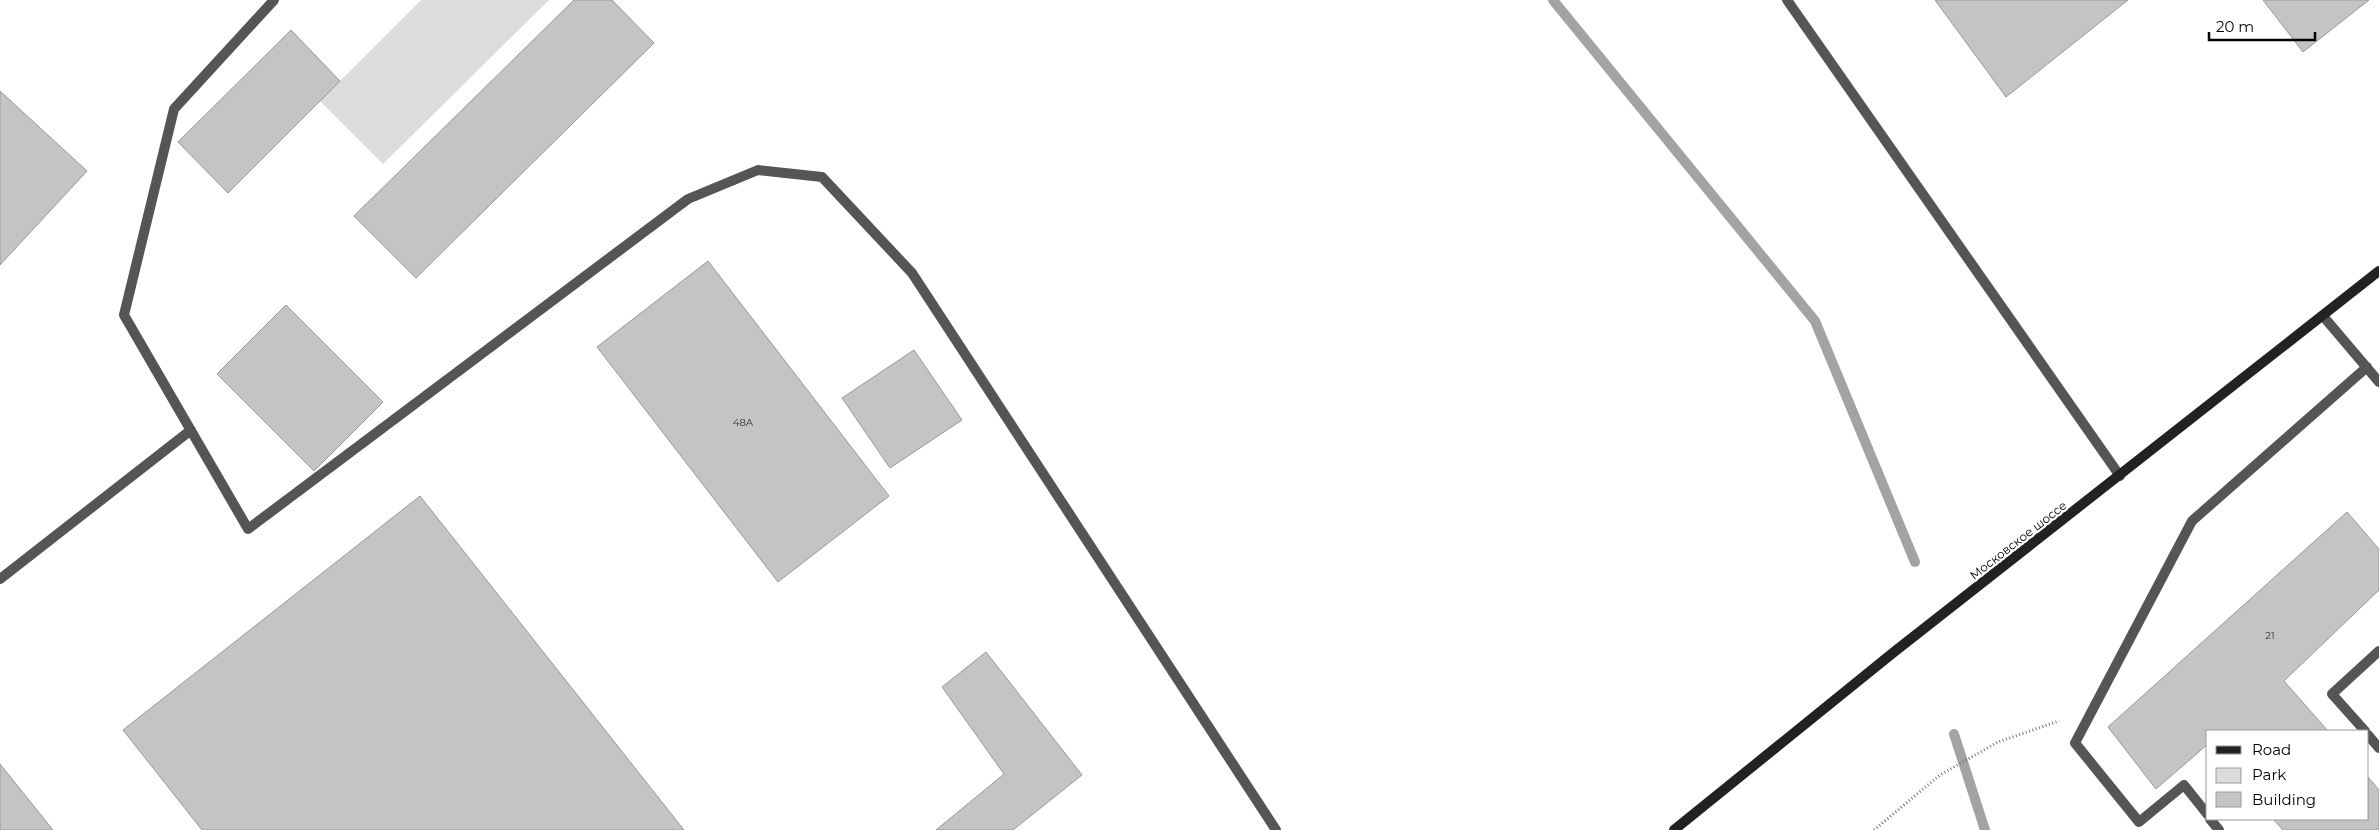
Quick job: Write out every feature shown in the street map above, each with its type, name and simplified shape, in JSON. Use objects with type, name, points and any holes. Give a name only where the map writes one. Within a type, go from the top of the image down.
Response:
[{"type":"main road","name":"Московское шоссе","points":[[1674,830],[1894,652],[2379,271]]},
{"type":"lane","points":[[274,0],[174,109],[124,315],[248,529],[688,199],[758,170],[822,177],[912,274],[1276,830]]},
{"type":"lane","points":[[1787,0],[2120,476]]},
{"type":"lane","points":[[2322,316],[2379,382]]},
{"type":"lane","points":[[2206,812],[2184,785],[2139,822],[2075,743],[2192,521],[2366,367]]},
{"type":"lane","points":[[0,579],[191,430]]},
{"type":"lane","points":[[2363,730],[2332,694],[2379,651]]},
{"type":"lane","points":[[2369,736],[2379,748]]},
{"type":"lane","points":[[2211,820],[2219,830]]},
{"type":"path","points":[[1874,830],[1940,775],[1998,742],[2054,724],[2062,719]]},
{"type":"green space","points":[[421,0],[549,0],[383,164],[320,101]]},
{"type":"building","points":[[574,0],[612,0],[654,43],[416,278],[354,216]]},
{"type":"building","points":[[1935,0],[2128,0],[2006,97]]},
{"type":"building","points":[[2263,0],[2369,0],[2303,52]]},
{"type":"building","points":[[291,30],[340,81],[228,193],[178,142]]},
{"type":"building","points":[[0,91],[87,171],[0,265]]},
{"type":"building","points":[[708,261],[889,496],[778,582],[597,347]]},
{"type":"building","points":[[286,305],[383,402],[314,471],[217,374]]},
{"type":"building","points":[[914,350],[962,420],[890,468],[842,398]]},
{"type":"building","points":[[420,496],[684,830],[202,830],[123,730]]},
{"type":"building","points":[[2347,512],[2379,549],[2379,590],[2284,681],[2327,730],[2206,730],[2206,746],[2156,789],[2108,727]]},
{"type":"building","points":[[986,652],[1082,775],[1013,830],[936,830],[1004,774],[942,687]]},
{"type":"building","points":[[0,764],[53,830],[0,830]]},
{"type":"building","points":[[2369,778],[2379,790],[2379,830],[2283,830],[2274,820],[2369,820]]},
{"type":"waterway","points":[[1553,0],[1815,321],[1915,562]]},
{"type":"waterway","points":[[1954,734],[1985,830]]}]
